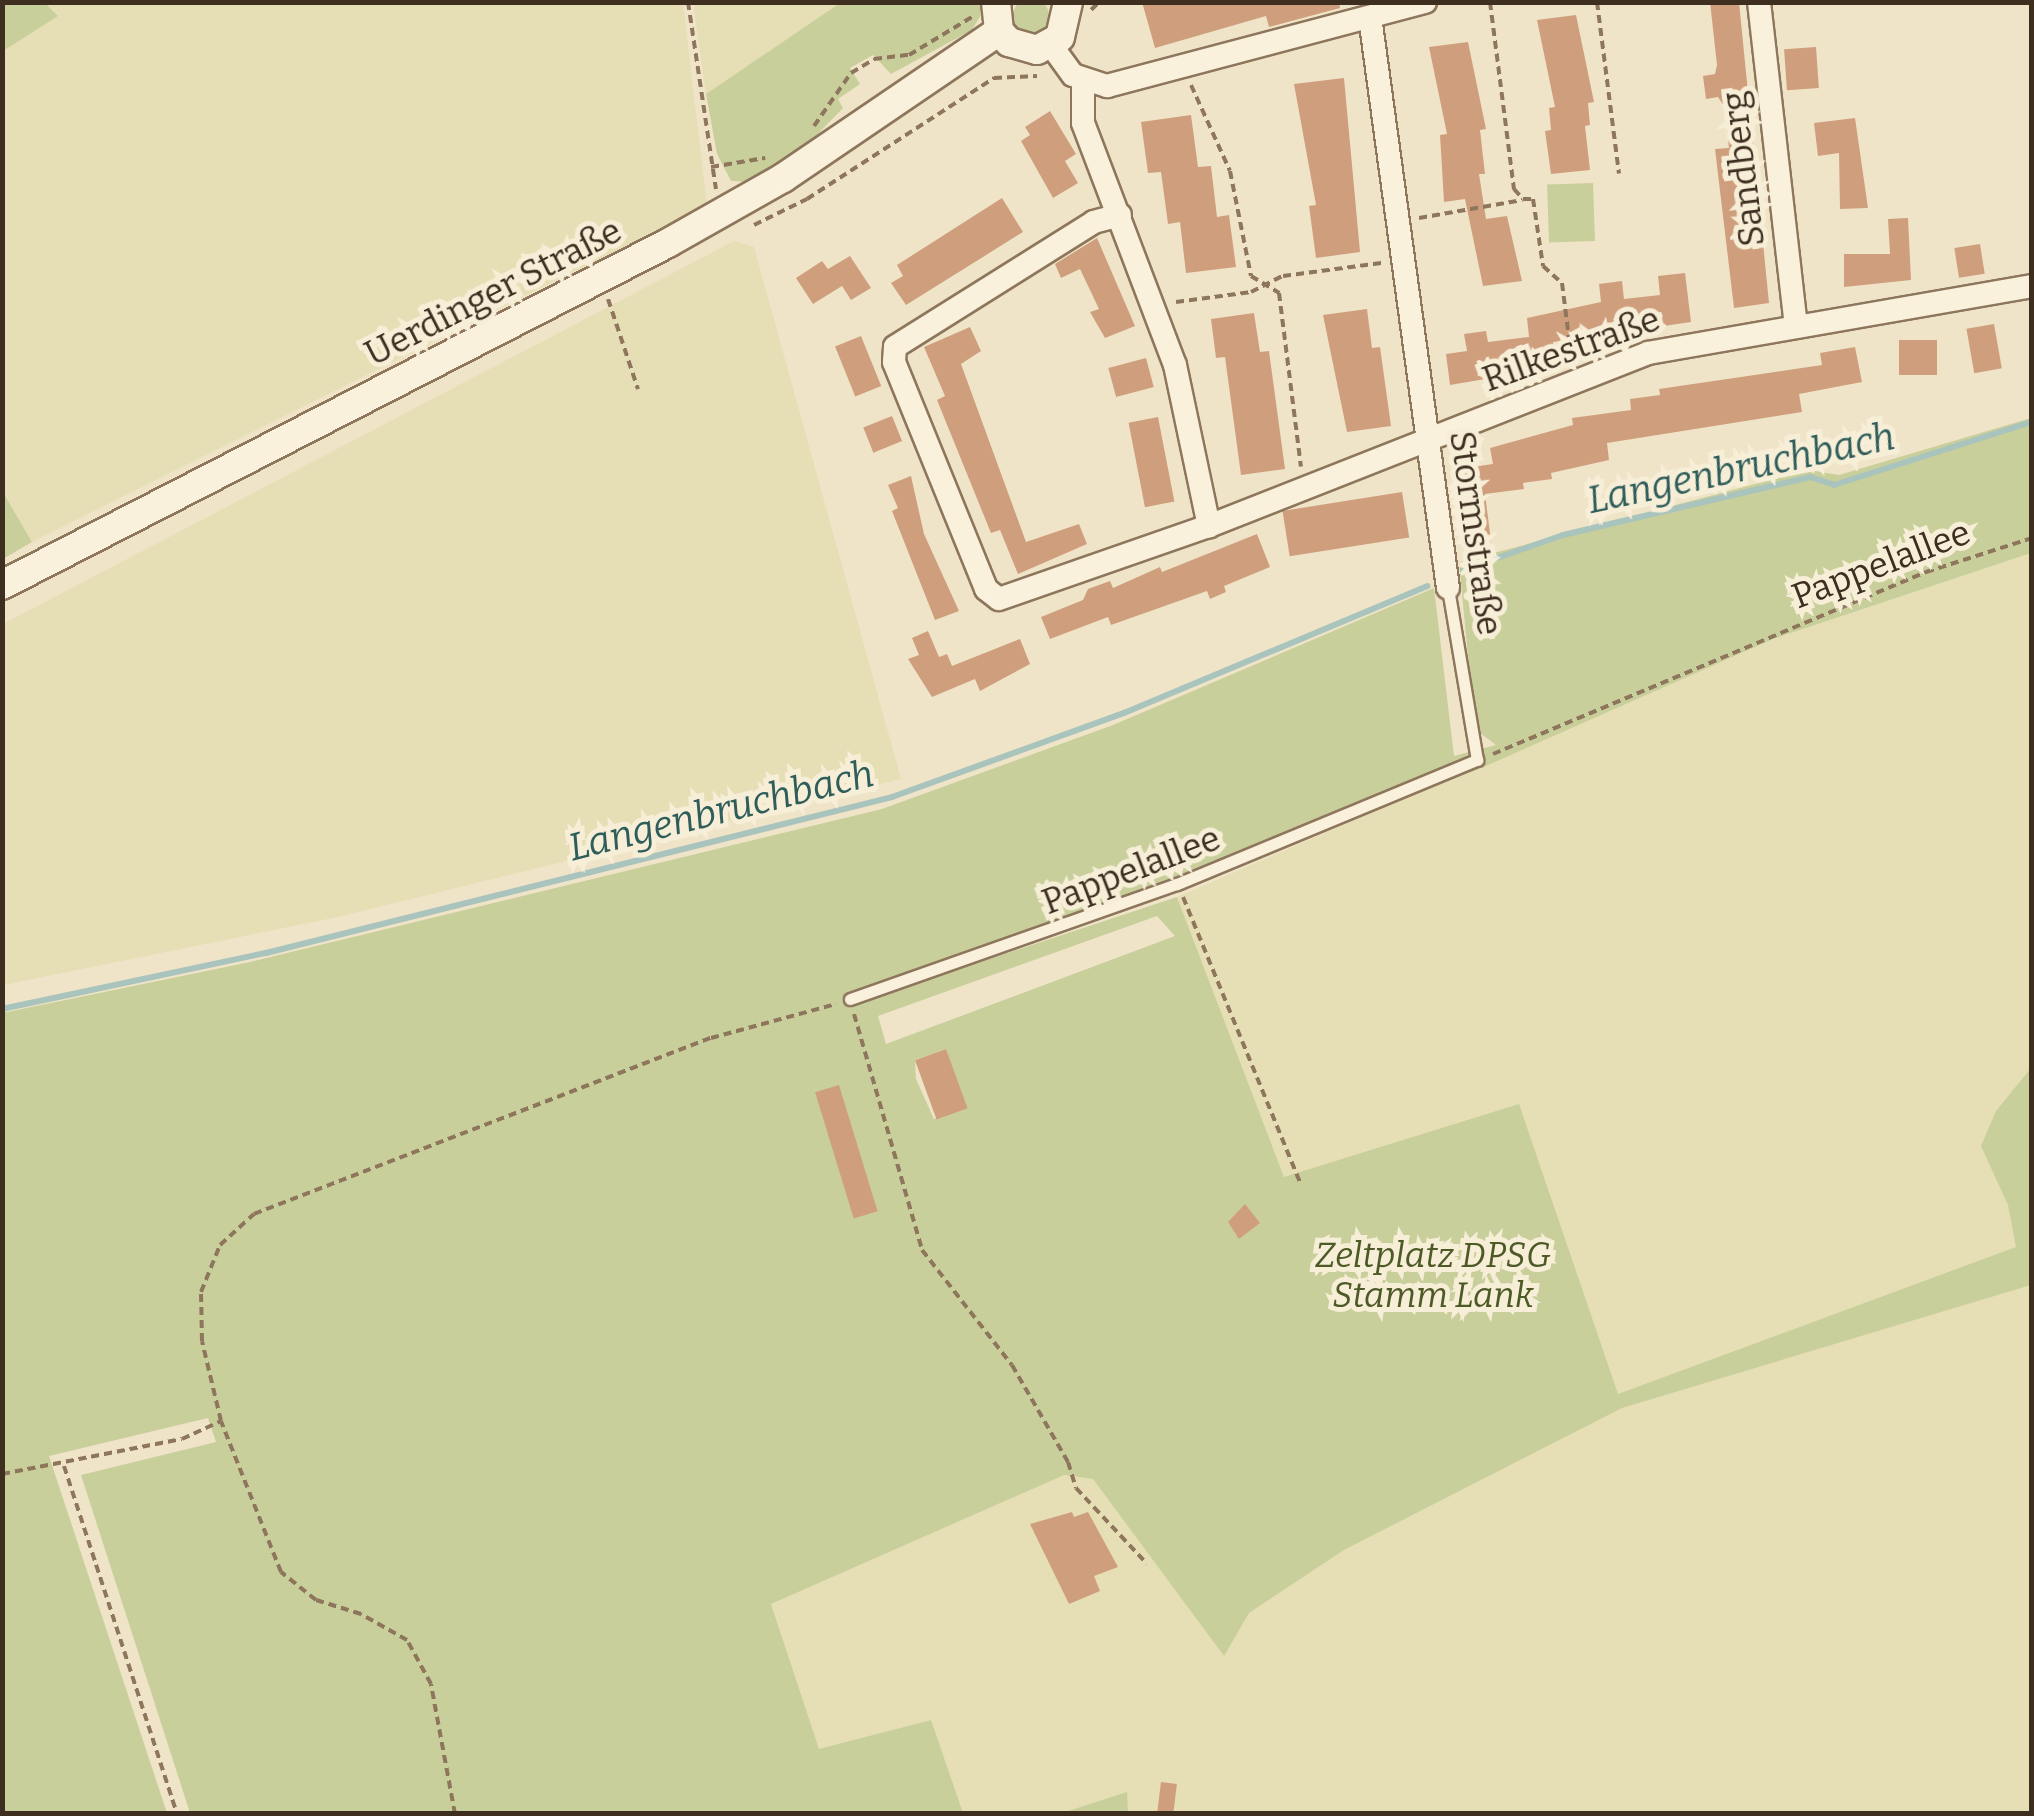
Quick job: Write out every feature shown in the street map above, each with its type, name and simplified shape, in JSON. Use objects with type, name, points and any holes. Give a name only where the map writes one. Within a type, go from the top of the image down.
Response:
[{"type":"street","points":[[996,2],[999,32],[1022,49],[1051,45],[1067,26],[1068,2]]},
{"type":"street","points":[[1083,81],[1119,84],[1425,2]]},
{"type":"street","name":"Sandberg","points":[[1759,2],[1796,328]]},
{"type":"street","name":"Stormstraße","points":[[1370,17],[1448,588]]},
{"type":"street","name":"Uerdinger Straße","points":[[2,586],[668,244],[784,178],[999,32]]},
{"type":"street","points":[[1051,45],[1083,81],[1083,123],[1175,365],[1209,526]]},
{"type":"street","name":"Rilkestraße","points":[[1120,216],[1094,222],[906,336],[894,362],[992,596],[1016,596],[1209,526],[1648,353],[2032,286]]},
{"type":"lane","name":"Stormstraße","points":[[1448,588],[1477,760]]},
{"type":"lane","name":"Pappelallee","points":[[850,999],[1178,884],[1477,760]]},
{"type":"path","points":[[688,2],[710,167],[771,157]]},
{"type":"path","points":[[1490,2],[1514,189],[1523,199]]},
{"type":"path","points":[[1596,2],[1619,174]]},
{"type":"path","points":[[810,132],[851,73],[874,59],[909,55],[960,25]]},
{"type":"path","points":[[1185,66],[1230,171],[1250,276],[1279,293],[1304,489]]},
{"type":"path","points":[[994,78],[1039,76]]},
{"type":"path","points":[[1400,220],[1534,198],[1543,266],[1562,283],[1575,382]]},
{"type":"path","points":[[1154,305],[1265,288],[1283,276],[1406,260]]},
{"type":"path","points":[[609,302],[638,389]]},
{"type":"path","name":"Pappelallee","points":[[1477,760],[1926,572],[2032,538]]},
{"type":"path","points":[[1178,884],[1300,1182]]},
{"type":"path","points":[[455,1814],[432,1684],[407,1640],[360,1614],[316,1600],[281,1572],[221,1421],[202,1340],[201,1292],[220,1245],[254,1214],[711,1038],[850,999],[922,1250],[1012,1364],[1068,1462],[1076,1488],[1147,1564]]},
{"type":"path","points":[[2,1474],[64,1466],[182,1439],[221,1421]]},
{"type":"path","points":[[64,1466],[177,1814]]},
{"type":"green space","points":[[1031,-2],[1044,3],[1049,16],[1044,29],[1031,34],[1018,29],[1013,16],[1018,3]]},
{"type":"green space","points":[[3,2],[45,3],[58,16],[3,51]]},
{"type":"green space","points":[[693,2],[840,3],[706,94]]},
{"type":"green space","points":[[45,3],[683,3],[707,205],[32,542],[3,490],[2,51],[58,16]]},
{"type":"green space","points":[[840,3],[988,3],[972,30],[891,74],[873,55],[850,68],[860,84],[838,99],[843,108],[807,145],[749,182],[731,181],[717,154],[706,94]]},
{"type":"green space","points":[[1593,183],[1595,241],[1549,243],[1547,185]]},
{"type":"green space","points":[[734,241],[754,247],[901,779],[338,917],[3,985],[3,624]]},
{"type":"green space","name":"Zeltplatz DPSG Stamm Lank","points":[[2031,418],[2031,553],[1773,639],[1479,769],[908,986],[1177,897],[1284,1177],[1519,1104],[1618,1394],[2016,1247],[2008,1205],[1981,1146],[1996,1111],[2031,1068],[2031,1285],[1622,1408],[1344,1550],[1249,1613],[1224,1656],[1093,1479],[1064,1475],[771,1604],[819,1749],[931,1720],[963,1813],[190,1813],[81,1475],[216,1442],[208,1418],[49,1456],[167,1813],[3,1813],[2,1013],[250,962],[882,809],[1113,725],[1434,588],[1454,756],[1496,745],[1475,729],[1459,562],[1809,470],[1839,475]],"holes":[[[1157,916],[1175,936],[886,1044],[878,1016]],[[946,1049],[966,1108],[934,1119],[916,1079],[915,1060]]]},
{"type":"green space","points":[[2,490],[32,542],[3,559],[2,559]]},
{"type":"green space","name":"Zeltplatz DPSG Stamm Lank","points":[[2031,553],[2031,1813],[1128,1814],[1126,1793],[1062,1813],[963,1813],[930,1720],[819,1750],[771,1604],[1063,1475],[1093,1479],[1224,1655],[1249,1613],[1344,1550],[1621,1408],[1284,1177],[1177,897],[1773,639]]},
{"type":"green space","points":[[1127,1792],[1128,1813],[1062,1813]]},
{"type":"building","points":[[1142,2],[1339,2],[1340,8],[1269,27],[1266,16],[1155,48]]},
{"type":"building","points":[[1710,2],[1739,2],[1769,303],[1734,308],[1715,149],[1729,148],[1724,106],[1718,97],[1706,99],[1703,76],[1715,74],[1717,65]]},
{"type":"building","points":[[1576,15],[1594,102],[1588,103],[1590,125],[1585,126],[1590,170],[1551,174],[1545,131],[1551,130],[1549,108],[1555,107],[1537,20]]},
{"type":"building","points":[[1468,42],[1486,129],[1480,130],[1485,174],[1479,174],[1486,219],[1507,216],[1522,281],[1483,286],[1465,199],[1444,202],[1440,135],[1447,134],[1429,47]]},
{"type":"building","points":[[1816,47],[1819,88],[1787,90],[1784,49]]},
{"type":"building","points":[[1344,78],[1360,252],[1316,258],[1309,206],[1316,205],[1294,84]]},
{"type":"building","points":[[1050,111],[1076,154],[1065,161],[1078,183],[1053,198],[1021,141],[1030,135],[1025,127]]},
{"type":"building","points":[[1191,115],[1198,167],[1211,166],[1217,217],[1229,215],[1236,267],[1186,273],[1180,222],[1168,224],[1161,172],[1148,173],[1141,122]]},
{"type":"building","points":[[1855,118],[1868,208],[1840,209],[1839,153],[1818,156],[1814,123]]},
{"type":"building","points":[[1002,198],[1023,232],[906,305],[891,283],[903,276],[897,265]]},
{"type":"building","points":[[1908,218],[1911,280],[1844,287],[1844,254],[1890,254],[1888,219]]},
{"type":"building","points":[[1097,238],[1135,326],[1105,338],[1090,312],[1099,309],[1080,269],[1061,278],[1055,264]]},
{"type":"building","points":[[1980,244],[1985,274],[1959,278],[1954,248]]},
{"type":"building","points":[[850,256],[871,288],[851,300],[842,286],[813,304],[796,278],[822,261],[828,269]]},
{"type":"building","points":[[1685,273],[1691,322],[1553,342],[1556,367],[1450,385],[1446,354],[1467,351],[1464,334],[1486,331],[1488,342],[1529,337],[1527,318],[1601,302],[1599,284],[1622,281],[1624,299],[1660,295],[1658,276]]},
{"type":"building","points":[[1367,309],[1372,348],[1380,347],[1391,426],[1347,432],[1323,315]]},
{"type":"building","points":[[1254,313],[1260,352],[1269,351],[1285,469],[1241,475],[1225,357],[1216,358],[1211,319]]},
{"type":"building","points":[[1994,324],[2002,368],[1974,373],[1966,329]]},
{"type":"building","points":[[970,327],[981,351],[961,364],[1026,542],[1079,524],[1087,544],[1018,574],[1000,530],[991,533],[937,400],[945,396],[924,347]]},
{"type":"building","points":[[861,336],[881,386],[855,397],[835,346]]},
{"type":"building","points":[[1899,340],[1937,340],[1937,375],[1899,375]]},
{"type":"building","points":[[1855,347],[1862,382],[1799,394],[1802,412],[1607,443],[1609,460],[1551,473],[1552,479],[1523,483],[1524,489],[1485,494],[1491,541],[1474,544],[1464,468],[1493,464],[1490,448],[1573,425],[1572,418],[1631,410],[1630,399],[1660,395],[1659,389],[1822,365],[1820,353]]},
{"type":"building","points":[[1146,358],[1154,387],[1116,397],[1108,368]]},
{"type":"building","points":[[892,416],[902,441],[873,453],[863,428]]},
{"type":"building","points":[[1158,417],[1174,501],[1145,507],[1129,423]]},
{"type":"building","points":[[911,476],[924,534],[959,611],[935,620],[892,511],[898,508],[888,485]]},
{"type":"building","points":[[1402,492],[1409,537],[1290,556],[1282,511]]},
{"type":"building","points":[[1257,534],[1270,567],[1224,586],[1226,592],[1210,599],[1207,591],[1111,625],[1108,617],[1050,639],[1041,617],[1083,600],[1088,589],[1110,581],[1113,588],[1160,567],[1162,572]]},
{"type":"building","points":[[928,631],[939,657],[947,654],[952,666],[1020,639],[1030,664],[980,691],[975,679],[932,697],[908,659],[919,655],[912,638]]},
{"type":"building","points":[[946,1049],[968,1108],[937,1119],[915,1060]]},
{"type":"building","points":[[839,1085],[878,1211],[854,1219],[815,1092]]},
{"type":"building","points":[[1245,1204],[1260,1223],[1239,1239],[1228,1222]]},
{"type":"building","points":[[1072,1512],[1074,1517],[1088,1512],[1118,1567],[1094,1576],[1100,1591],[1069,1604],[1030,1524]]},
{"type":"building","points":[[1161,1782],[1177,1784],[1173,1814],[1157,1814]]},
{"type":"waterway","name":"Langenbruchbach","points":[[1463,570],[1563,535],[1810,477],[1834,485],[2032,422]]},
{"type":"waterway","name":"Langenbruchbach","points":[[2,1009],[266,953],[892,797],[1124,713],[1427,586]]}]
